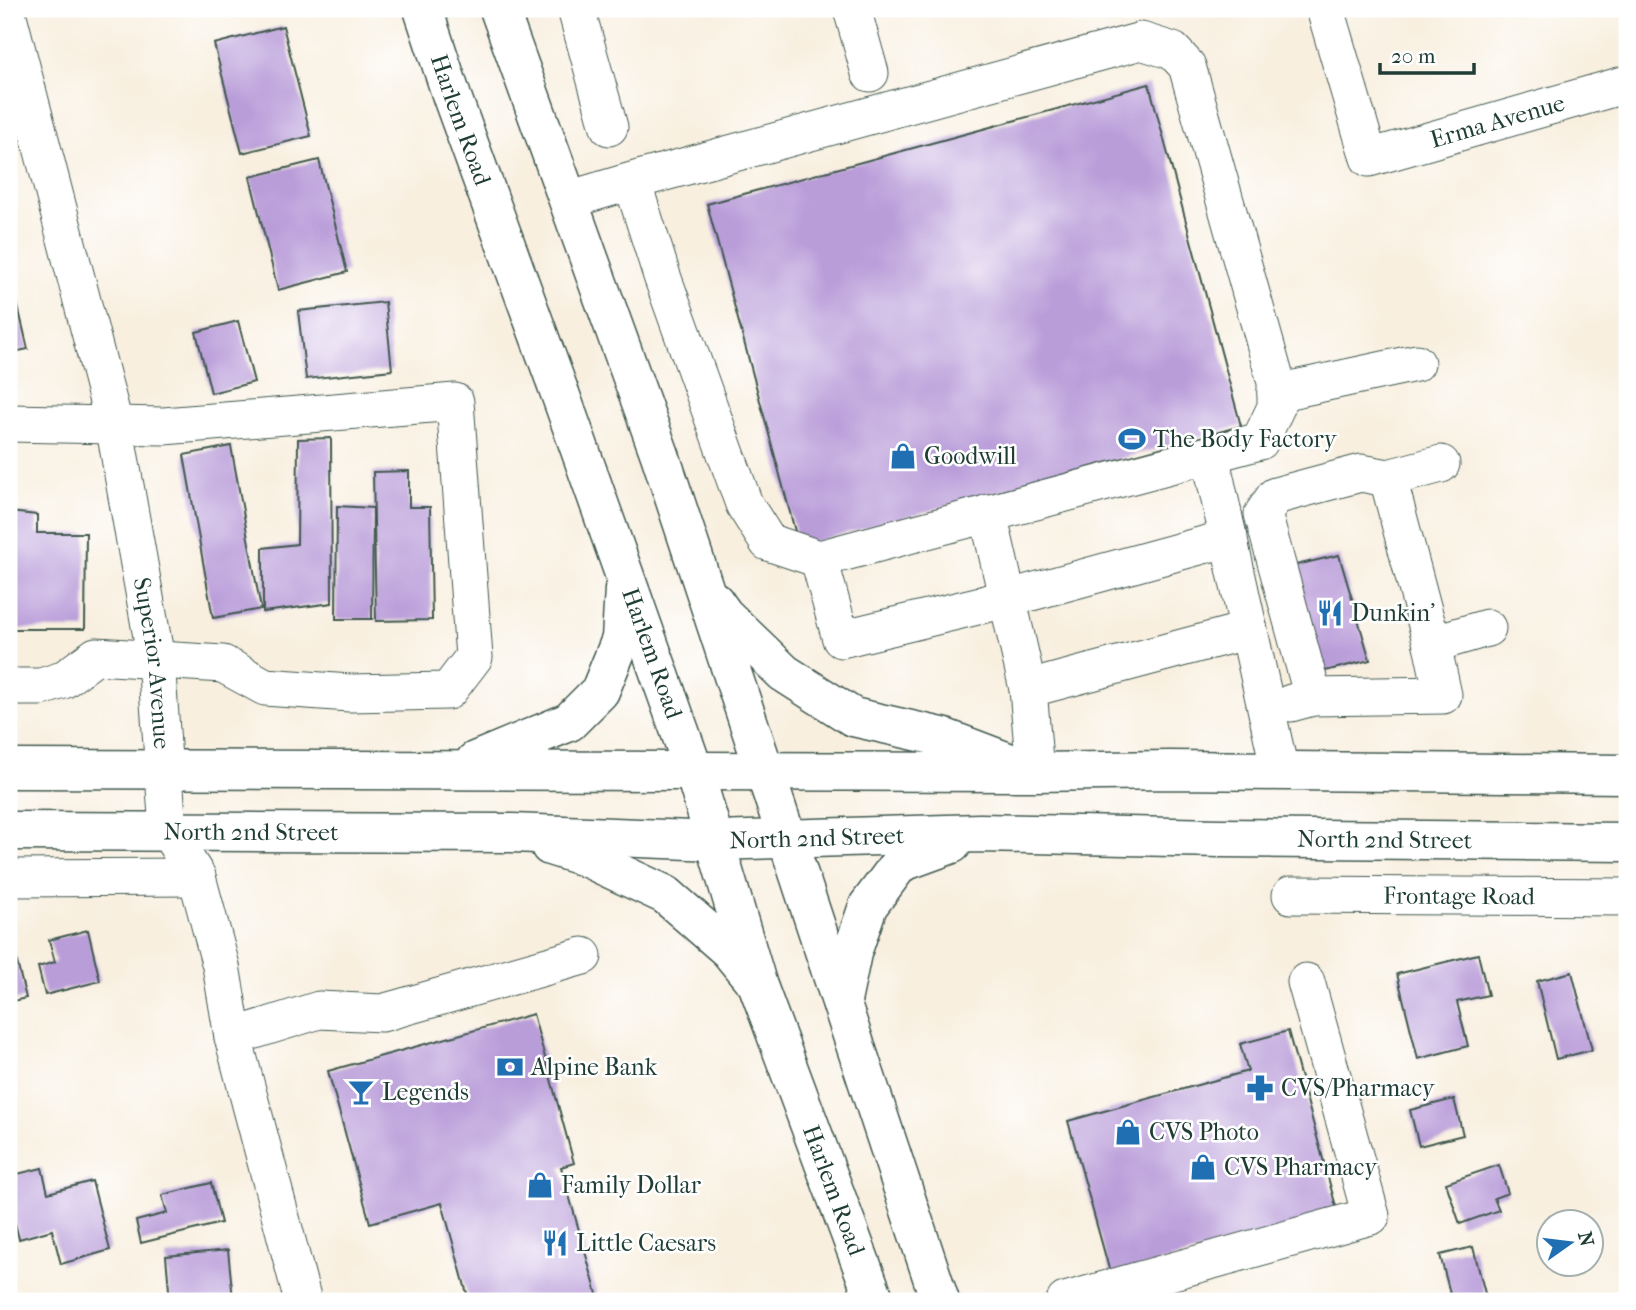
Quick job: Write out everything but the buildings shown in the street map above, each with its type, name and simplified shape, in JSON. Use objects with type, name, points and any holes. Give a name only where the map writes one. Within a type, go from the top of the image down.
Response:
[{"type":"main road","name":"Harlem Road","points":[[423,9],[456,109],[694,771],[758,986],[875,1301]]},
{"type":"main road","points":[[499,9],[660,455],[940,1301]]},
{"type":"main road","points":[[454,769],[569,723],[600,691],[621,639],[625,573]]},
{"type":"main road","points":[[704,587],[724,615],[784,673],[853,717],[942,737],[1035,772]]},
{"type":"main road","points":[[9,769],[1627,774]]},
{"type":"main road","name":"North 2nd Street","points":[[9,831],[512,833],[716,841],[980,833],[1627,842]]},
{"type":"main road","points":[[512,833],[585,857],[666,895],[729,950],[758,986]]},
{"type":"main road","points":[[842,1001],[852,953],[868,906],[900,863],[980,833]]},
{"type":"street","points":[[576,9],[609,127]]},
{"type":"street","points":[[852,9],[870,72]]},
{"type":"street","name":"Erma Avenue","points":[[1325,9],[1369,158],[1627,83]]},
{"type":"street","name":"Superior Avenue","points":[[9,20],[21,112],[114,424],[156,659],[167,831],[197,877],[221,966],[233,1037],[303,1301]]},
{"type":"street","points":[[568,200],[632,181],[1140,41],[1174,51],[1187,66],[1276,382],[1276,407],[1261,441],[819,559],[768,542],[744,504],[662,276],[632,181]]},
{"type":"street","points":[[1276,393],[1416,363]]},
{"type":"street","points":[[9,423],[164,426],[455,402],[474,657],[448,691],[351,693],[265,687],[223,664],[96,656],[63,680],[41,687],[9,687]]},
{"type":"street","points":[[1210,455],[1280,771]]},
{"type":"street","points":[[1313,697],[1263,514],[1275,496],[1361,473],[1388,478],[1441,464]]},
{"type":"street","points":[[1267,710],[1313,697],[1443,695],[1388,478]]},
{"type":"street","points":[[988,513],[1028,689],[1035,772]]},
{"type":"street","points":[[819,559],[841,639],[1006,599],[1229,538]]},
{"type":"street","points":[[1432,644],[1487,628]]},
{"type":"street","points":[[1028,689],[1249,629]]},
{"type":"street","points":[[9,878],[197,877]]},
{"type":"street","name":"Frontage Road","points":[[1291,895],[1627,897]]},
{"type":"street","points":[[233,1037],[318,1010],[382,1013],[583,956]]},
{"type":"street","points":[[1065,1301],[1371,1216],[1306,982]]},
{"type":"place","name":"The Body Factory","points":[[1132,439]]},
{"type":"place","name":"Goodwill","points":[[903,456]]},
{"type":"place","name":"Dunkin'","points":[[1330,613]]},
{"type":"place","name":"Alpine Bank","points":[[510,1067]]},
{"type":"place","name":"CVS/Pharmacy","points":[[1260,1088]]},
{"type":"place","name":"Legends","points":[[361,1092]]},
{"type":"place","name":"CVS Photo","points":[[1128,1132]]},
{"type":"place","name":"CVS Pharmacy","points":[[1203,1167]]},
{"type":"place","name":"Family Dollar","points":[[540,1185]]},
{"type":"place","name":"Little Caesars","points":[[555,1243]]}]
